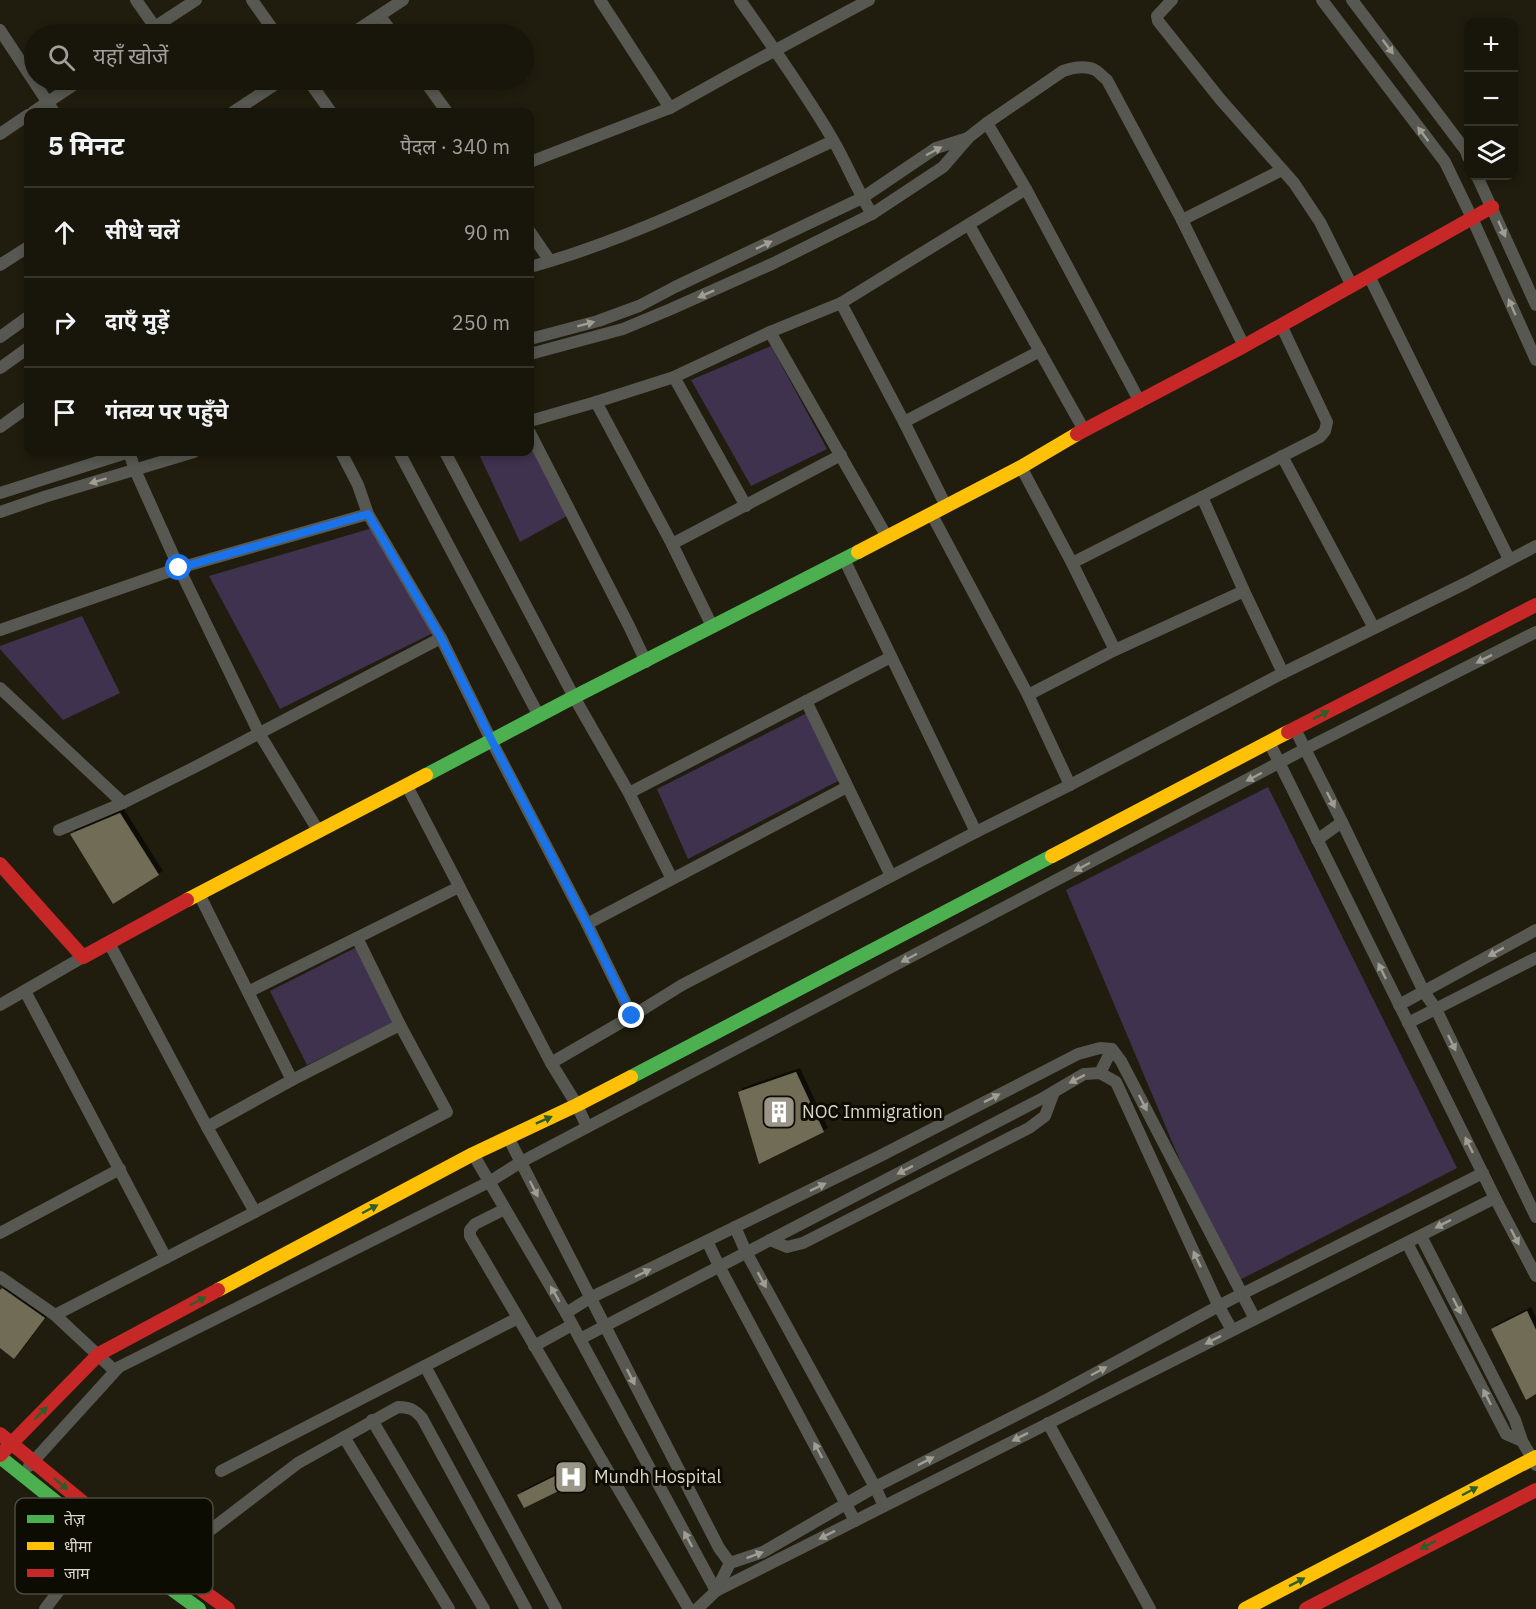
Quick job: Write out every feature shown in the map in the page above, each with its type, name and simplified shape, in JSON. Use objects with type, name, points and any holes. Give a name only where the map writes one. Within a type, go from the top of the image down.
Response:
[{"type":"street","points":[[136,0],[153,24]]},
{"type":"street","points":[[160,24],[196,0]]},
{"type":"street","points":[[252,0],[269,24]]},
{"type":"street","points":[[367,24],[403,0]]},
{"type":"street","points":[[600,0],[670,108]]},
{"type":"street","points":[[741,0],[833,141],[872,214]]},
{"type":"street","points":[[534,160],[670,108],[869,0]]},
{"type":"street","points":[[1172,0],[1157,16],[1158,21],[1220,99],[1294,183],[1320,222],[1352,286]]},
{"type":"street","points":[[1322,0],[1445,162],[1536,360]]},
{"type":"street","points":[[1353,0],[1464,148]]},
{"type":"street","points":[[380,16],[386,24]]},
{"type":"street","points":[[0,30],[24,67]]},
{"type":"street","points":[[534,353],[623,329],[764,267],[872,214],[943,167],[969,137],[987,123],[1063,71],[1083,68],[1095,70],[1107,80],[1182,220],[1244,346]]},
{"type":"street","points":[[39,90],[51,108],[70,90]]},
{"type":"street","points":[[239,108],[267,90]]},
{"type":"street","points":[[315,90],[328,108]]},
{"type":"street","points":[[431,90],[444,108]]},
{"type":"street","points":[[0,134],[24,119]]},
{"type":"street","points":[[987,123],[1026,189],[1140,402]]},
{"type":"street","points":[[534,338],[598,321],[639,306],[862,198],[936,148],[969,137]]},
{"type":"street","points":[[534,266],[660,221],[833,141]]},
{"type":"street","points":[[1182,220],[1282,170]]},
{"type":"street","points":[[1479,180],[1536,305]]},
{"type":"street","points":[[534,420],[674,377],[770,332],[841,303],[1026,189]]},
{"type":"street","points":[[0,1005],[199,894],[574,697],[932,515],[1021,467],[1083,430],[1244,346],[1492,207]]},
{"type":"street","points":[[969,225],[1083,430]]},
{"type":"street","points":[[534,238],[549,261]]},
{"type":"street","points":[[0,265],[24,254]]},
{"type":"street","points":[[1369,276],[1509,559]]},
{"type":"street","points":[[841,303],[946,506]]},
{"type":"street","points":[[0,337],[24,320]]},
{"type":"street","points":[[1072,563],[1320,437],[1325,431],[1327,422],[1281,325]]},
{"type":"street","points":[[770,332],[887,537]]},
{"type":"street","points":[[0,368],[24,351]]},
{"type":"street","points":[[904,422],[1040,351]]},
{"type":"street","points":[[674,377],[746,506]]},
{"type":"street","points":[[597,402],[672,544],[712,626]]},
{"type":"street","points":[[0,427],[24,410]]},
{"type":"street","points":[[534,442],[646,662]]},
{"type":"street","points":[[672,544],[841,455]]},
{"type":"street","points":[[0,493],[93,456]]},
{"type":"street","points":[[130,456],[179,568],[259,733],[319,832]]},
{"type":"street","points":[[0,512],[181,456]]},
{"type":"street","points":[[343,456],[358,485],[368,514],[441,638],[632,1016]]},
{"type":"street","points":[[401,456],[539,716]]},
{"type":"street","points":[[447,456],[672,879]]},
{"type":"street","points":[[1282,456],[1374,628]]},
{"type":"street","points":[[1021,467],[1115,650]]},
{"type":"street","points":[[1202,497],[1283,673]]},
{"type":"street","points":[[0,630],[179,568],[368,514]]},
{"type":"street","points":[[932,515],[1028,695],[1070,785]]},
{"type":"street","points":[[551,1063],[682,985],[1283,673],[1536,546]]},
{"type":"street","points":[[844,560],[976,832]]},
{"type":"street","points":[[1028,695],[1115,650],[1244,591]]},
{"type":"street","points":[[50,1498],[0,1456],[6,1438],[99,1354],[473,1155],[577,1105],[1269,741],[1536,605]]},
{"type":"street","points":[[21,1475],[119,1366],[489,1182],[521,1162],[1305,749],[1536,632]]},
{"type":"street","points":[[59,830],[123,803],[441,638]]},
{"type":"street","points":[[628,793],[891,657]]},
{"type":"street","points":[[0,688],[123,803]]},
{"type":"street","points":[[806,701],[891,876]]},
{"type":"street","points":[[1295,729],[1424,992],[1436,1009],[1536,1217]]},
{"type":"street","points":[[1269,741],[1495,1198],[1536,1276]]},
{"type":"street","points":[[407,786],[551,1063],[577,1105],[587,1127]]},
{"type":"street","points":[[587,924],[847,787]]},
{"type":"street","points":[[1317,840],[1342,822]]},
{"type":"street","points":[[0,864],[83,957]]},
{"type":"street","points":[[248,992],[459,887]]},
{"type":"street","points":[[199,894],[292,1080]]},
{"type":"street","points":[[1400,1005],[1536,930]]},
{"type":"street","points":[[55,1315],[447,1112],[357,938]]},
{"type":"street","points":[[109,943],[255,1212]]},
{"type":"street","points":[[1408,1023],[1536,957]]},
{"type":"street","points":[[25,991],[166,1258]]},
{"type":"street","points":[[207,1127],[292,1080],[400,1025]]},
{"type":"street","points":[[566,1313],[590,1298],[878,1157],[1078,1054],[1100,1048],[1112,1049],[1121,1061],[1255,1319]]},
{"type":"street","points":[[1100,1073],[1112,1049]]},
{"type":"street","points":[[580,1339],[1054,1092],[1084,1074],[1100,1073],[1116,1082],[1219,1307],[1232,1330]]},
{"type":"street","points":[[770,1240],[787,1247],[803,1243],[1029,1128],[1045,1116],[1054,1092]]},
{"type":"street","points":[[508,1137],[719,1548],[730,1563]]},
{"type":"street","points":[[473,1155],[566,1313],[716,1591]]},
{"type":"street","points":[[0,1233],[120,1169]]},
{"type":"street","points":[[716,1591],[730,1563],[763,1552],[875,1487],[1048,1399],[1242,1294],[1483,1173]]},
{"type":"street","points":[[697,1609],[716,1591],[1495,1198]]},
{"type":"street","points":[[505,1209],[475,1224],[470,1230],[470,1236],[689,1609]]},
{"type":"street","points":[[735,1227],[746,1252],[884,1506]]},
{"type":"street","points":[[1245,1609],[1535,1460],[1522,1441],[1515,1420],[1421,1236]]},
{"type":"street","points":[[707,1241],[855,1521]]},
{"type":"street","points":[[1407,1242],[1506,1434],[1522,1441]]},
{"type":"street","points":[[0,1277],[55,1315],[115,1371]]},
{"type":"street","points":[[220,1471],[518,1318]]},
{"type":"street","points":[[534,1346],[572,1325]]},
{"type":"street","points":[[425,1366],[556,1609]]},
{"type":"street","points":[[213,1528],[298,1463],[372,1420],[398,1407],[409,1407],[422,1418],[526,1609]]},
{"type":"street","points":[[372,1420],[484,1609]]},
{"type":"street","points":[[1048,1423],[1150,1609]]},
{"type":"street","points":[[344,1437],[448,1609]]},
{"type":"street","points":[[6,1438],[78,1498]]},
{"type":"street","points":[[1306,1609],[1536,1490]]},
{"type":"street","points":[[45,1609],[56,1594]]},
{"type":"street","points":[[178,1594],[199,1609]]},
{"type":"street","points":[[207,1594],[228,1609]]},
{"type":"shaded area","points":[[771,346],[827,449],[751,486],[691,380]]},
{"type":"shaded area","points":[[534,446],[567,516],[520,542],[480,456],[534,456]]},
{"type":"shaded area","points":[[376,527],[433,633],[280,709],[209,576]]},
{"type":"shaded area","points":[[82,616],[120,693],[63,720],[0,649],[0,646]]},
{"type":"shaded area","points":[[809,712],[840,780],[688,859],[657,789]]},
{"type":"shaded area","points":[[1268,787],[1457,1168],[1232,1284],[1066,890]]},
{"type":"shaded area","points":[[359,946],[396,1021],[307,1065],[270,991]]},
{"type":"building","points":[[120,813],[159,875],[113,904],[70,834]]},
{"type":"building","name":"NOC Immigration","points":[[796,1072],[824,1132],[759,1164],[738,1092]]},
{"type":"building","points":[[2,1288],[45,1318],[14,1359],[0,1348],[0,1290]]},
{"type":"building","points":[[1527,1311],[1536,1330],[1536,1394],[1526,1400],[1491,1329]]},
{"type":"building","points":[[577,1465],[583,1479],[524,1508],[517,1495]]},
{"type":"traffic: fast","points":[[426,775],[858,552]]},
{"type":"traffic: fast","points":[[631,1077],[1052,856]]},
{"type":"traffic: fast","points":[[0,1457],[51,1498]]},
{"type":"traffic: fast","points":[[178,1594],[199,1609]]},
{"type":"traffic: slow","points":[[858,552],[1021,467],[1077,434]]},
{"type":"traffic: slow","points":[[1052,856],[1288,732]]},
{"type":"traffic: slow","points":[[187,900],[426,775]]},
{"type":"traffic: slow","points":[[218,1290],[473,1154],[631,1077]]},
{"type":"traffic: slow","points":[[1245,1609],[1536,1457]]},
{"type":"traffic: jam","points":[[1077,434],[1244,346],[1492,207]]},
{"type":"traffic: jam","points":[[1288,732],[1536,605]]},
{"type":"traffic: jam","points":[[0,864],[83,957],[187,900]]},
{"type":"traffic: jam","points":[[0,1455],[99,1354],[218,1290]]},
{"type":"traffic: jam","points":[[0,1434],[78,1498]]},
{"type":"traffic: jam","points":[[1306,1609],[1536,1490]]},
{"type":"traffic: jam","points":[[207,1594],[228,1609]]},
{"type":"place","name":"NOC Immigration","points":[[779,1112]]},
{"type":"place","name":"Mundh Hospital","points":[[571,1477]]},
{"type":"route","points":[[179,568],[368,514],[441,638],[632,1016]]}]
